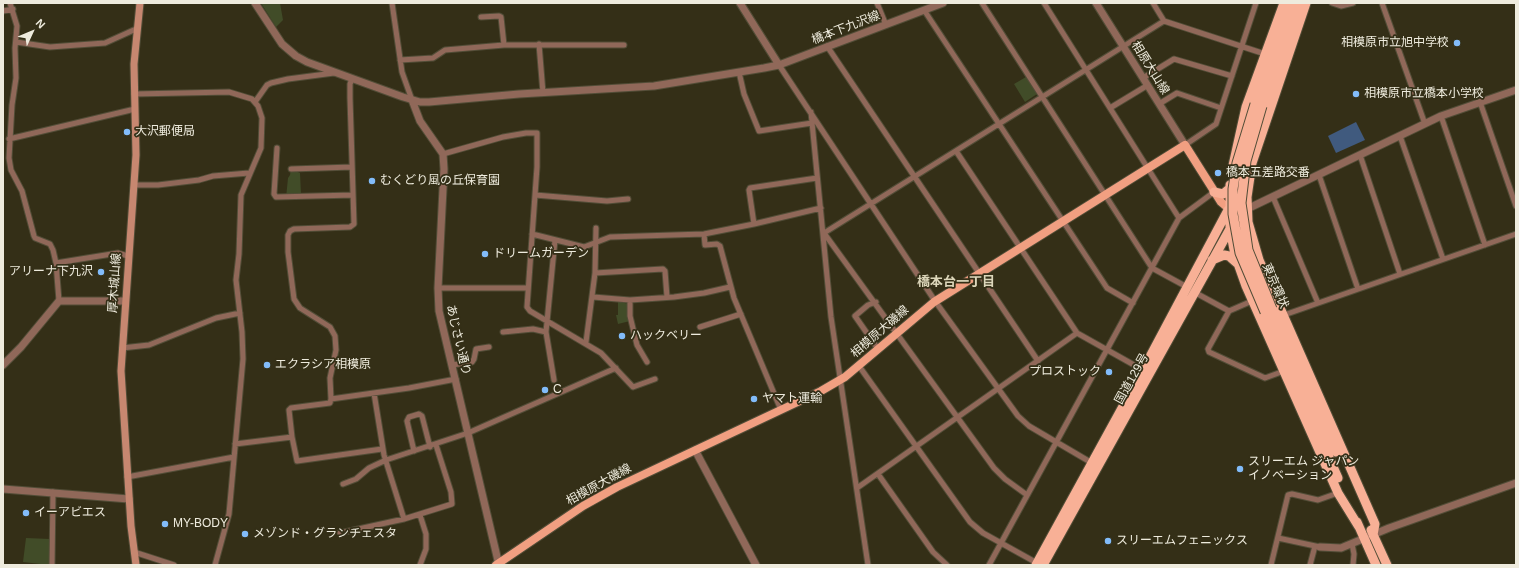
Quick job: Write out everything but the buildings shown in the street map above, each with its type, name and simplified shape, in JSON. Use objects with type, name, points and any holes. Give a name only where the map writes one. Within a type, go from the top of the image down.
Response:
[{"type":"highway","points":[[1284,3],[1239,132],[1229,189],[1228,208],[1230,229],[1238,264],[1252,301],[1338,493],[1360,527]]},
{"type":"highway","name":"東京環状","points":[[1259,105],[1290,3]]},
{"type":"highway","name":"東京環状","points":[[1298,3],[1236,170],[1233,189],[1233,214],[1240,253],[1269,311],[1369,537],[1387,565]]},
{"type":"highway","points":[[1306,3],[1254,157],[1248,182],[1247,209],[1255,248],[1375,524],[1369,537]]},
{"type":"highway","points":[[1214,192],[1223,194],[1229,189]]},
{"type":"highway","name":"国道129号","points":[[1039,564],[1190,289],[1228,208]]},
{"type":"highway","points":[[1218,229],[1229,218],[1247,209]]},
{"type":"highway","name":"国道129号","points":[[1039,564],[1143,370],[1190,289],[1212,260],[1230,229],[1247,209]]},
{"type":"highway","points":[[1212,260],[1220,256],[1229,256],[1238,264]]},
{"type":"highway","name":"東京環状","points":[[1269,311],[1360,527],[1369,537],[1376,565]]},
{"type":"main road","name":"厚木城山線","points":[[136,565],[127,477],[121,394],[122,348],[134,184],[136,136],[134,94],[136,29],[140,3]]},
{"type":"main road","points":[[1185,145],[1214,192],[1228,208],[1238,210],[1247,209]]},
{"type":"main road","name":"相模原大磯線","points":[[498,564],[583,506],[617,487],[781,410],[841,380],[936,301],[1185,145]]},
{"type":"street","points":[[3,365],[21,347],[59,301],[56,263],[50,244],[35,238],[34,236],[22,191],[12,170],[9,158],[9,139],[16,78],[14,48],[16,42],[17,22],[10,3]]},
{"type":"street","name":"橋本下九沢線","points":[[255,3],[282,44],[288,50],[307,62],[420,102],[443,102],[543,92],[654,86],[779,65],[943,3]]},
{"type":"street","points":[[392,3],[402,72],[420,121],[443,154],[503,137],[536,132],[538,134],[537,167],[526,307],[547,321],[586,342],[606,357],[635,388],[655,379]]},
{"type":"street","points":[[740,3],[779,65],[936,301],[998,389],[1023,421],[1056,443],[1092,463]]},
{"type":"street","points":[[877,3],[886,25]]},
{"type":"street","points":[[982,3],[1152,268],[1229,311]]},
{"type":"street","points":[[1044,3],[1179,218]]},
{"type":"street","name":"相原大山線","points":[[1096,3],[1185,145]]},
{"type":"street","points":[[1153,3],[1164,21],[1265,54]]},
{"type":"street","points":[[1185,145],[1216,125],[1256,3]]},
{"type":"street","points":[[1332,3],[1341,6],[1353,3]]},
{"type":"street","points":[[1382,3],[1425,124]]},
{"type":"street","points":[[3,11],[12,9]]},
{"type":"street","points":[[924,10],[1062,222],[1107,288],[1133,303]]},
{"type":"street","points":[[481,17],[499,16],[501,18],[504,45]]},
{"type":"street","points":[[824,232],[914,176],[956,152],[1042,96],[1164,21]]},
{"type":"street","points":[[16,42],[50,47],[99,44],[105,43],[136,29]]},
{"type":"street","points":[[539,44],[543,92]]},
{"type":"street","points":[[400,60],[433,58],[446,50],[504,45],[624,45]]},
{"type":"street","points":[[827,46],[1038,361]]},
{"type":"street","points":[[1143,78],[1174,59],[1232,76]]},
{"type":"street","points":[[739,72],[744,94],[759,131],[812,123]]},
{"type":"street","points":[[255,102],[271,83],[288,79],[336,73]]},
{"type":"street","points":[[352,79],[350,84],[350,98],[353,226],[294,229],[288,235],[290,274],[294,299],[300,308],[330,327],[336,339],[330,378],[331,399],[330,403],[290,409],[288,412],[298,462],[382,449]]},
{"type":"street","points":[[1110,108],[1148,85]]},
{"type":"street","points":[[1247,209],[1441,116],[1516,90]]},
{"type":"street","points":[[134,94],[229,92],[245,96],[255,102],[262,118],[262,148],[241,192],[240,200],[239,254],[236,280],[244,354],[229,514],[215,565]]},
{"type":"street","points":[[1159,104],[1177,93],[1221,108]]},
{"type":"street","points":[[1480,102],[1516,206]]},
{"type":"street","points":[[9,139],[135,109]]},
{"type":"street","points":[[811,111],[830,301],[868,565]]},
{"type":"street","points":[[1441,116],[1485,245]]},
{"type":"street","points":[[1400,136],[1443,259]]},
{"type":"street","points":[[277,148],[274,194],[276,197],[353,195]]},
{"type":"street","points":[[956,152],[1078,333],[1143,370]]},
{"type":"street","name":"あじさい通り","points":[[443,154],[444,169],[438,288],[439,311],[498,564]]},
{"type":"street","points":[[1360,155],[1400,274]]},
{"type":"street","points":[[291,169],[352,167]]},
{"type":"street","points":[[134,184],[158,185],[199,180],[213,176],[250,173]]},
{"type":"street","points":[[1319,175],[1358,289]]},
{"type":"street","points":[[754,224],[749,190],[750,188],[817,178]]},
{"type":"street","points":[[989,565],[1002,544],[1027,495],[1179,218],[1214,192]]},
{"type":"street","points":[[534,195],[607,201],[628,199]]},
{"type":"street","points":[[1273,197],[1318,303]]},
{"type":"street","points":[[532,234],[584,247],[610,237],[704,234],[821,208]]},
{"type":"street","points":[[586,342],[593,297],[596,228]]},
{"type":"street","points":[[824,232],[1000,474],[1027,495]]},
{"type":"street","points":[[704,234],[705,245],[716,244],[720,246],[730,287],[781,410]]},
{"type":"street","points":[[1284,315],[1516,234]]},
{"type":"street","points":[[554,380],[546,332],[555,240]]},
{"type":"street","points":[[56,263],[118,253],[128,256]]},
{"type":"street","points":[[595,273],[663,269],[665,271],[667,297]]},
{"type":"street","points":[[593,297],[630,300],[704,293],[730,287]]},
{"type":"street","points":[[438,288],[527,288]]},
{"type":"street","points":[[630,300],[630,316],[638,345],[646,362]]},
{"type":"street","points":[[59,301],[125,301]]},
{"type":"street","points":[[1252,301],[1229,311],[1208,349],[1209,352],[1265,378],[1284,371]]},
{"type":"street","points":[[876,302],[868,305],[855,316],[878,349]]},
{"type":"street","points":[[122,348],[149,345],[216,318],[240,314]]},
{"type":"street","points":[[700,328],[741,314]]},
{"type":"street","points":[[503,332],[533,329],[546,332]]},
{"type":"street","points":[[857,488],[1078,333]]},
{"type":"street","points":[[452,365],[472,362],[474,360],[476,349],[488,347]]},
{"type":"street","points":[[859,366],[915,447],[970,522],[983,533],[1039,564]]},
{"type":"street","points":[[343,484],[356,479],[369,468],[386,460],[430,447],[468,433],[616,368]]},
{"type":"street","points":[[331,399],[456,379]]},
{"type":"street","points":[[374,393],[382,449],[404,519]]},
{"type":"street","points":[[414,451],[406,421],[409,417],[419,414],[422,416],[430,447]]},
{"type":"street","points":[[235,444],[292,436]]},
{"type":"street","points":[[340,533],[420,515],[449,505],[452,502],[436,445]]},
{"type":"street","points":[[695,450],[756,565]]},
{"type":"street","points":[[127,477],[234,456]]},
{"type":"street","points":[[878,474],[933,552],[947,565]]},
{"type":"street","points":[[1278,538],[1333,549],[1352,544],[1516,483]]},
{"type":"street","points":[[3,489],[129,499]]},
{"type":"street","points":[[52,565],[53,492]]},
{"type":"street","points":[[1271,565],[1288,495],[1292,494],[1318,500],[1338,493]]},
{"type":"street","points":[[420,515],[426,534],[426,549],[420,565]]},
{"type":"street","points":[[1352,544],[1354,554],[1353,565]]},
{"type":"street","points":[[1310,565],[1317,547]]},
{"type":"street","points":[[134,552],[174,565]]},
{"type":"green space","points":[[261,3],[280,3],[283,20],[276,27]]},
{"type":"green space","points":[[1026,77],[1037,94],[1025,102],[1014,84]]},
{"type":"green space","points":[[291,169],[300,173],[301,194],[286,198],[288,178]]},
{"type":"green space","points":[[618,301],[628,304],[630,321],[618,324],[616,315],[618,315]]},
{"type":"green space","points":[[26,538],[50,539],[49,565],[23,562]]},
{"type":"water","points":[[1356,122],[1365,140],[1336,153],[1328,136]]},
{"type":"place","name":"相模原市立旭中学校","points":[[1457,43]]},
{"type":"place","name":"相模原市立橋本小学校","points":[[1356,94]]},
{"type":"place","name":"大沢郵便局","points":[[127,132]]},
{"type":"place","name":"橋本五差路交番","points":[[1218,173]]},
{"type":"place","name":"むくどり風の丘保育園","points":[[372,181]]},
{"type":"place","name":"ドリームガーデン","points":[[485,254]]},
{"type":"place","name":"アリーナ下九沢","points":[[101,272]]},
{"type":"place","name":"ハックベリー","points":[[622,336]]},
{"type":"place","name":"エクラシア相模原","points":[[267,365]]},
{"type":"place","name":"プロストック","points":[[1109,372]]},
{"type":"place","name":"C","points":[[545,390]]},
{"type":"place","name":"ヤマト運輸","points":[[754,399]]},
{"type":"place","name":"スリーエム ジャパン イノベーション","points":[[1240,469]]},
{"type":"place","name":"イーアビエス","points":[[26,513]]},
{"type":"place","name":"MY-BODY","points":[[165,524]]},
{"type":"place","name":"メゾンド・グランチェスタ","points":[[245,534]]},
{"type":"place","name":"スリーエムフェニックス","points":[[1108,541]]},
{"type":"district","name":"橋本台一丁目","points":[[956,282]]}]
